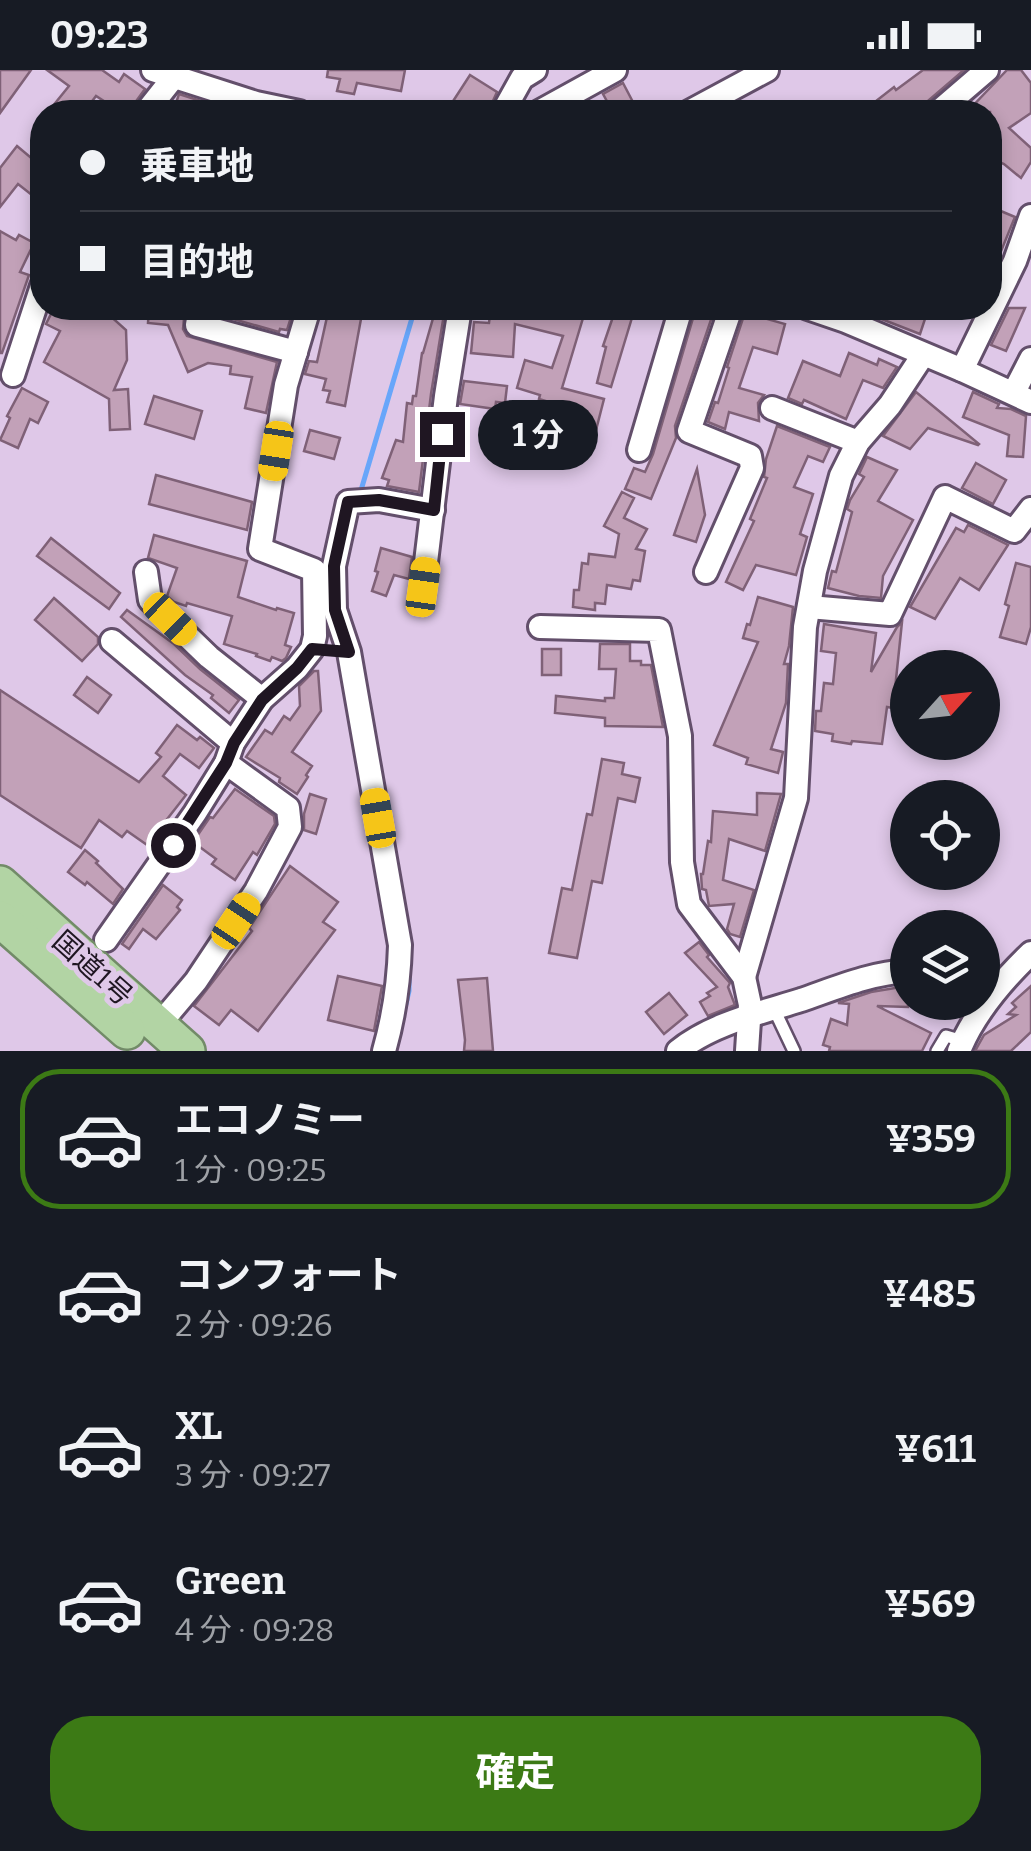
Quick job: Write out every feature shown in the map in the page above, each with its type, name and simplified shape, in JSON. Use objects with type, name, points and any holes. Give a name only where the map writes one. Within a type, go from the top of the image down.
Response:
[{"type":"highway","name":"国道1号","points":[[0,884],[154,1039]]},
{"type":"highway","name":"国道1号","points":[[0,919],[154,1039],[187,1051]]},
{"type":"street","points":[[510,100],[522,78],[535,70]]},
{"type":"street","points":[[561,100],[615,70]]},
{"type":"street","points":[[711,100],[768,70]]},
{"type":"street","points":[[952,100],[987,70]]},
{"type":"street","points":[[151,100],[163,74],[233,100]]},
{"type":"street","points":[[1002,287],[1031,216]]},
{"type":"street","points":[[13,375],[11,341],[30,307]]},
{"type":"street","points":[[198,320],[197,325],[296,352]]},
{"type":"street","points":[[106,940],[195,814],[262,700],[312,649],[314,570],[260,549],[286,385],[305,320]]},
{"type":"street","points":[[423,587],[458,320]]},
{"type":"street","points":[[639,450],[677,320]]},
{"type":"street","points":[[706,572],[752,468],[750,456],[689,431],[727,320]]},
{"type":"street","points":[[859,320],[923,354],[1022,397],[1031,359]]},
{"type":"street","points":[[962,370],[986,320]]},
{"type":"street","points":[[744,976],[796,798],[805,627],[841,476],[858,442],[890,405],[923,354]]},
{"type":"street","points":[[772,408],[858,442]]},
{"type":"street","points":[[809,606],[890,614],[945,497],[1014,531],[1031,509]]},
{"type":"street","points":[[384,1051],[393,1020],[400,946],[349,652],[335,610],[334,566],[348,502],[434,510]]},
{"type":"street","points":[[146,572],[150,600],[209,657],[262,700]]},
{"type":"street","points":[[540,627],[658,630],[680,736],[682,862],[689,904],[744,976],[750,1005],[747,1051]]},
{"type":"street","points":[[112,642],[288,808],[290,827],[256,891],[154,1039]]},
{"type":"street","points":[[312,649],[349,652]]},
{"type":"street","points":[[1000,976],[1031,953]]},
{"type":"street","points":[[678,1051],[693,1038],[890,972]]},
{"type":"street","points":[[961,1046],[973,1020]]},
{"type":"lane","points":[[774,1009],[794,1051]]},
{"type":"lane","points":[[938,1051],[946,1036],[961,1046]]},
{"type":"building","points":[[0,70],[31,70],[0,113]]},
{"type":"building","points":[[47,70],[102,70],[119,82],[124,74],[145,89],[137,100],[102,100],[96,96],[93,100],[58,100],[69,86]]},
{"type":"building","points":[[328,70],[405,70],[401,91],[357,83],[354,94],[337,91],[340,79],[327,77]]},
{"type":"building","points":[[923,70],[964,70],[929,100],[877,100],[894,87],[896,90]]},
{"type":"building","points":[[1007,70],[1021,70],[1031,83],[1031,113],[1009,128],[1031,148],[1031,162],[1021,178],[1002,163],[1002,100],[978,100]]},
{"type":"building","points":[[470,75],[497,92],[493,100],[454,100]]},
{"type":"building","points":[[623,83],[632,100],[606,100],[603,94]]},
{"type":"building","points":[[17,146],[30,157],[30,194],[18,184],[0,207],[0,168]]},
{"type":"building","points":[[1002,212],[1015,217],[1002,249]]},
{"type":"building","points":[[0,231],[16,240],[19,235],[30,241],[30,251],[20,272],[29,275],[0,353]]},
{"type":"building","points":[[1009,308],[1025,308],[1006,351],[991,345]]},
{"type":"building","points":[[48,320],[115,320],[126,330],[127,360],[114,390],[128,389],[130,429],[110,430],[109,399],[44,362],[60,331],[46,324]]},
{"type":"building","points":[[184,320],[187,336],[277,362],[266,413],[245,408],[252,377],[230,374],[231,366],[208,363],[188,372],[168,325],[148,323]]},
{"type":"building","points":[[237,320],[290,320],[287,330],[279,332]]},
{"type":"building","points":[[326,320],[361,320],[345,406],[327,402],[330,391],[323,390],[326,379],[305,374],[309,361],[317,362]]},
{"type":"building","points":[[433,320],[443,320],[419,492],[387,486],[389,480],[382,478],[396,440],[403,442],[407,403],[412,404],[416,396]]},
{"type":"building","points":[[582,320],[562,388],[604,399],[595,434],[564,426],[569,408],[517,388],[525,360],[552,368],[563,336],[515,324],[513,357],[471,353],[474,322]]},
{"type":"building","points":[[612,320],[631,320],[611,387],[597,383],[606,347],[603,346]]},
{"type":"building","points":[[692,320],[711,320],[675,426],[676,438],[651,499],[625,489],[634,468],[645,472]]},
{"type":"building","points":[[742,320],[785,324],[777,354],[753,347],[739,388],[764,395],[758,403],[759,421],[729,412],[725,429],[708,422],[715,402],[718,403]]},
{"type":"building","points":[[884,320],[925,320],[920,334]]},
{"type":"building","points":[[849,353],[877,365],[879,359],[897,367],[883,388],[863,380],[846,419],[804,400],[802,404],[788,398],[803,361],[840,376]]},
{"type":"building","points":[[464,381],[507,386],[505,403],[496,402],[495,409],[460,404]]},
{"type":"building","points":[[22,388],[48,402],[38,423],[30,419],[18,448],[0,440]]},
{"type":"building","points":[[916,392],[979,444],[928,428],[910,449],[883,436]]},
{"type":"building","points":[[973,392],[999,404],[997,408],[1026,416],[1023,457],[1007,456],[1009,435],[963,417]]},
{"type":"building","points":[[154,396],[202,411],[194,439],[145,424]]},
{"type":"building","points":[[777,426],[830,447],[823,462],[808,456],[794,487],[813,494],[800,534],[807,537],[796,575],[756,565],[743,590],[726,582],[754,521],[750,519],[767,478],[766,459]]},
{"type":"building","points":[[310,430],[340,438],[334,459],[304,451]]},
{"type":"building","points":[[867,457],[897,470],[878,501],[913,520],[883,576],[881,598],[828,588],[852,512],[847,509],[864,477],[859,474]]},
{"type":"building","points":[[976,463],[1006,480],[993,504],[962,488]]},
{"type":"building","points":[[697,469],[705,515],[696,542],[674,535]]},
{"type":"building","points":[[156,475],[252,502],[247,530],[149,504]]},
{"type":"building","points":[[622,492],[634,498],[624,518],[647,529],[636,549],[645,551],[640,581],[633,580],[631,589],[607,585],[605,604],[595,603],[595,610],[573,607],[582,563],[588,564],[589,554],[615,557],[619,534],[604,526]]},
{"type":"building","points":[[968,525],[1008,545],[979,590],[960,578],[935,619],[910,607],[956,528],[964,532]]},
{"type":"building","points":[[154,535],[247,561],[238,597],[294,613],[285,645],[291,647],[286,658],[282,661],[272,657],[270,661],[224,644],[232,616],[187,603],[186,606],[167,596],[177,568],[148,558]]},
{"type":"building","points":[[51,538],[120,593],[109,609],[37,556]]},
{"type":"building","points":[[381,548],[412,557],[409,579],[394,575],[386,596],[372,591]]},
{"type":"building","points":[[1016,563],[1031,567],[1031,627],[1026,644],[1000,637]]},
{"type":"building","points":[[758,597],[793,607],[784,664],[788,664],[786,703],[771,749],[783,752],[778,773],[746,764],[748,758],[714,745],[758,642],[743,638]]},
{"type":"building","points":[[54,598],[98,637],[98,644],[82,661],[35,620]]},
{"type":"building","points":[[127,610],[239,700],[229,713],[121,617]]},
{"type":"building","points":[[902,622],[899,650],[890,650],[890,708],[887,707],[882,744],[832,741],[833,734],[815,731],[824,683],[833,684],[836,653],[821,651],[824,624],[876,633],[871,672]]},
{"type":"building","points":[[600,644],[630,644],[630,661],[651,665],[663,727],[605,726],[605,718],[555,713],[556,696],[605,701],[614,698],[616,669],[599,669]]},
{"type":"building","points":[[542,649],[561,649],[561,675],[542,675]]},
{"type":"building","points":[[318,671],[321,711],[292,752],[312,766],[297,794],[246,757],[265,730],[272,734],[284,716],[290,720],[300,706],[299,686]]},
{"type":"building","points":[[87,677],[111,695],[98,713],[74,695]]},
{"type":"building","points":[[0,690],[139,782],[161,757],[156,753],[177,725],[214,748],[199,768],[180,754],[163,776],[186,795],[150,847],[127,831],[122,837],[99,820],[81,848],[0,795]]},
{"type":"building","points":[[602,759],[624,763],[622,774],[640,778],[635,802],[618,798],[602,883],[592,881],[577,958],[549,953],[562,888],[572,890]]},
{"type":"building","points":[[235,789],[274,816],[275,824],[257,855],[253,852],[235,880],[212,864],[216,859],[193,842]]},
{"type":"building","points":[[757,793],[781,794],[765,851],[729,839],[723,880],[754,890],[740,937],[727,929],[734,904],[709,906],[701,874],[708,841],[711,842],[713,811],[757,815]]},
{"type":"building","points":[[310,794],[326,799],[316,834],[304,830]]},
{"type":"building","points":[[85,850],[123,889],[113,904],[68,872]]},
{"type":"building","points":[[290,866],[338,902],[323,922],[335,930],[258,1031],[231,1010],[219,1025],[194,1006],[252,931],[249,928]]},
{"type":"building","points":[[163,885],[182,900],[177,907],[180,910],[156,939],[143,929],[129,949],[122,944]]},
{"type":"building","points":[[699,942],[730,983],[735,1005],[708,1016],[700,1002],[717,987],[685,953]]},
{"type":"building","points":[[338,976],[382,986],[374,1031],[328,1020]]},
{"type":"building","points":[[487,978],[493,1051],[464,1051],[458,980]]},
{"type":"building","points":[[1031,986],[1031,1032],[1011,1051],[975,1051],[984,1035],[1016,1015],[1008,1014],[1016,1007],[1012,1003]]},
{"type":"building","points":[[890,989],[890,1006],[877,1006],[890,1012],[890,1020],[905,1020],[931,1033],[922,1051],[829,1051],[830,1047],[823,1045],[831,1019],[847,1025],[849,1004],[838,1003]]},
{"type":"building","points":[[669,993],[687,1015],[664,1034],[646,1012]]},
{"type":"waterway","points":[[359,497],[411,320]]},
{"type":"waterway","points":[[405,1008],[409,974]]},
{"type":"route","points":[[173,845],[262,700],[312,649],[349,652],[335,610],[334,566],[348,502],[379,500],[434,510],[442,434]]}]
